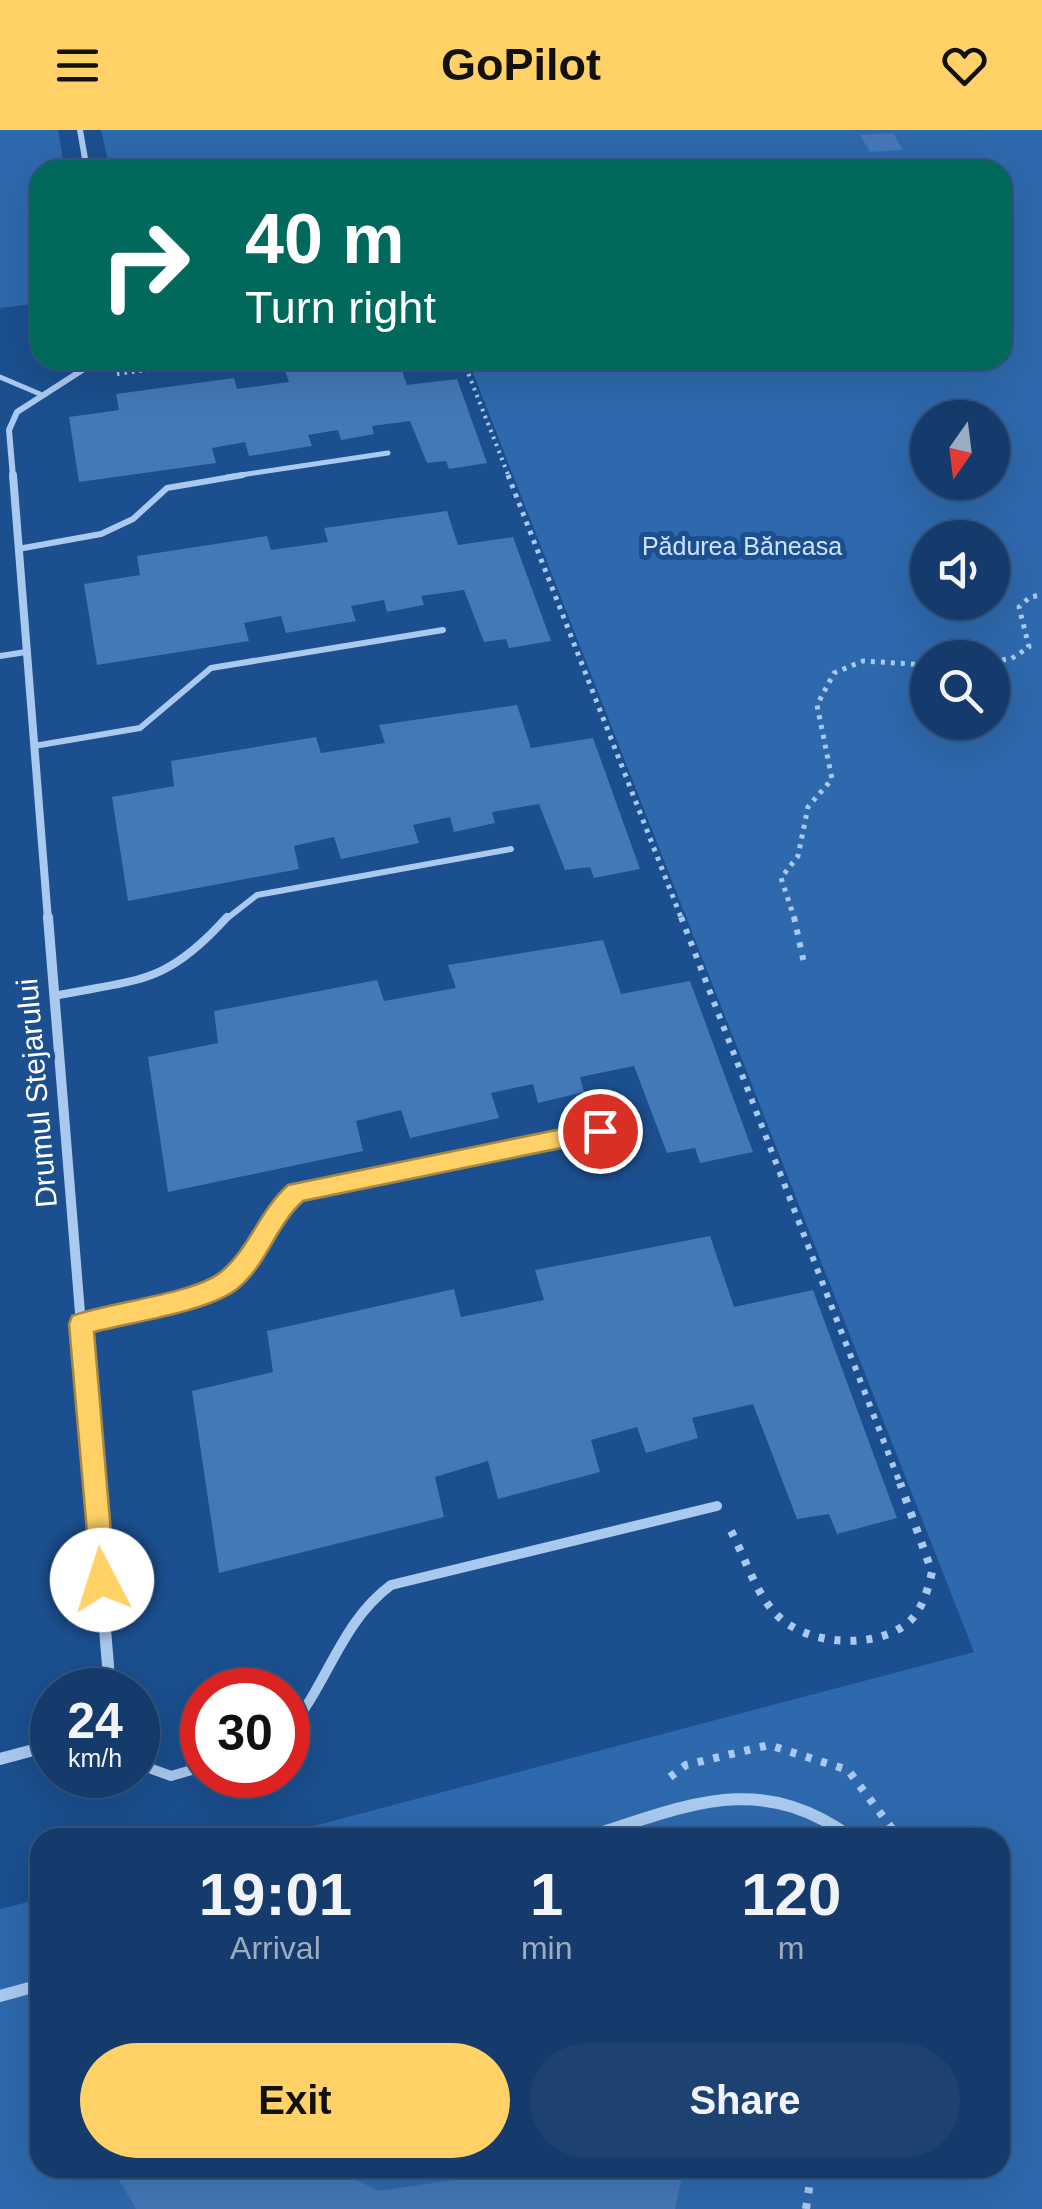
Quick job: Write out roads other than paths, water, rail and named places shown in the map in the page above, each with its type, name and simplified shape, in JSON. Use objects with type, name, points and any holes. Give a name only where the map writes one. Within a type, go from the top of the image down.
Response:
[{"type":"street","points":[[80,130],[85,160]]},
{"type":"street","name":"Drumul Stejarului","points":[[81,370],[16,412],[8,430],[108,1668]]},
{"type":"street","points":[[0,1759],[30,1752]]},
{"type":"street","points":[[621,1828],[734,1797],[764,1795],[829,1818],[840,1828]]},
{"type":"street","points":[[0,1996],[30,1988]]},
{"type":"lane","points":[[0,377],[40,394]]},
{"type":"lane","points":[[18,549],[116,529],[137,517],[155,494],[175,485],[388,453]]},
{"type":"lane","points":[[34,746],[144,726],[164,710],[189,680],[211,668],[444,630]]},
{"type":"lane","points":[[0,656],[26,652]]},
{"type":"lane","points":[[54,996],[148,976],[184,962],[225,915],[258,895],[512,849]]},
{"type":"lane","points":[[81,1324],[210,1290],[228,1281],[250,1257],[275,1211],[296,1192],[600,1131]]},
{"type":"lane","points":[[310,1704],[360,1609],[391,1585],[717,1506]]},
{"type":"park label","name":"Pădurea Băneasa","points":[[742,546]]}]
